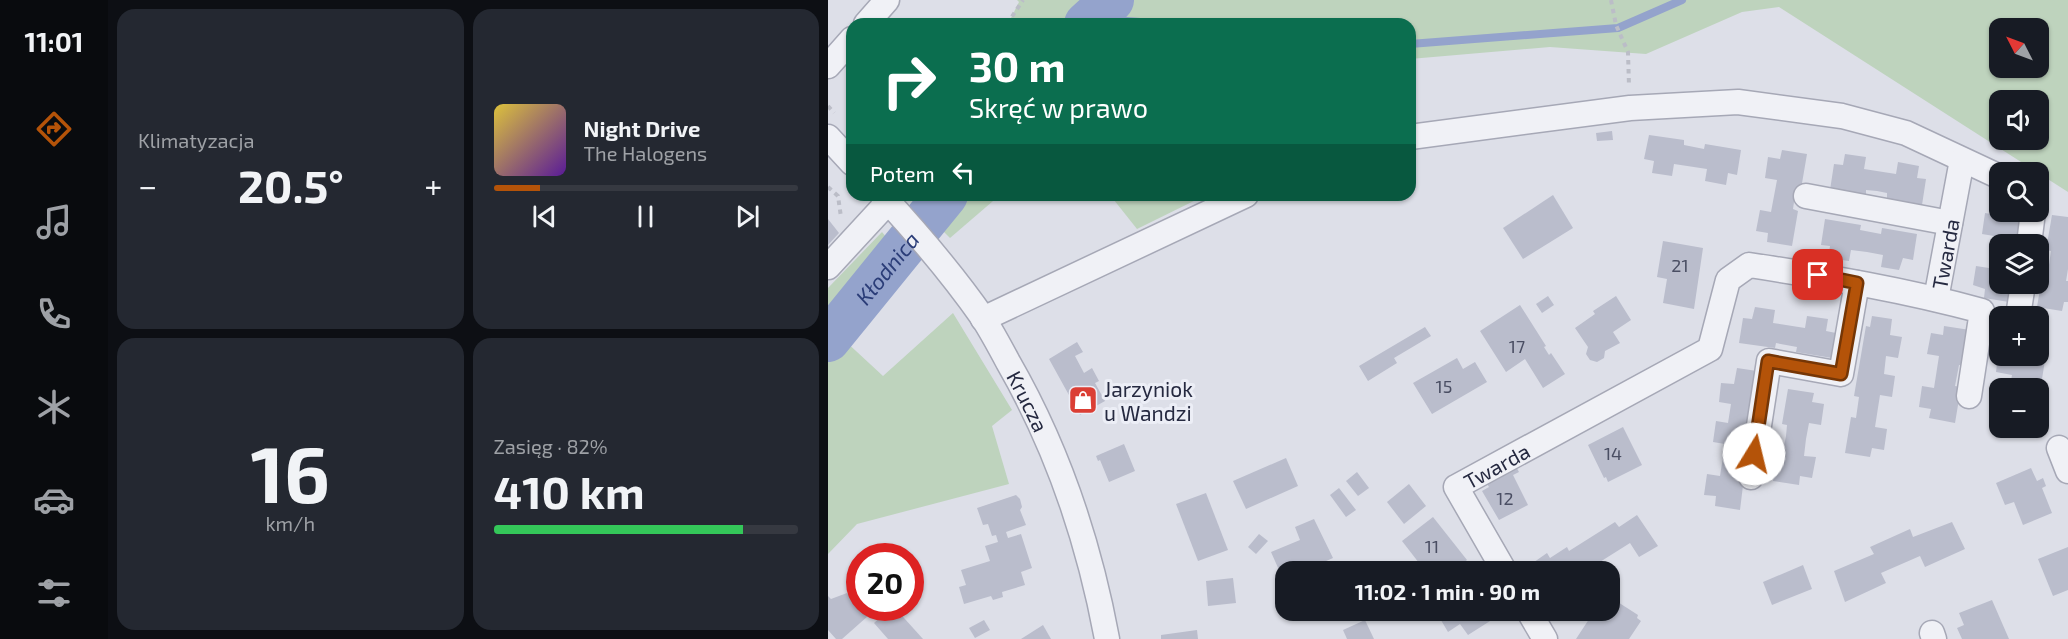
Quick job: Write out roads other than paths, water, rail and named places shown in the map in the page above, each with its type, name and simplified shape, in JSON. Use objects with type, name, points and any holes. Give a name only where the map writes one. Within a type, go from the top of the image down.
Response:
[{"type":"street","points":[[871,18],[887,0]]},
{"type":"street","points":[[828,66],[846,46]]},
{"type":"street","points":[[1416,136],[1632,108],[1738,102],[1842,116],[1906,134],[1989,172]]},
{"type":"street","points":[[828,137],[846,156]]},
{"type":"street","name":"Twarda","points":[[1499,561],[1456,487],[1710,349],[1728,280],[1749,265],[1841,279],[1936,299],[1962,160]]},
{"type":"street","points":[[1806,196],[1950,223]]},
{"type":"street","points":[[983,319],[1233,201]]},
{"type":"street","points":[[828,267],[890,204]]},
{"type":"street","name":"Krucza","points":[[890,204],[939,260],[983,319],[1031,402],[1069,490],[1100,599],[1107,639]]},
{"type":"street","points":[[1751,477],[1768,361],[1841,374],[1857,283]]},
{"type":"street","points":[[1936,299],[1989,312]]},
{"type":"street","points":[[1969,396],[1982,311]]},
{"type":"street","points":[[1534,621],[1545,639]]},
{"type":"waterway","name":"Kłodnica","points":[[1092,18],[1112,0]]},
{"type":"waterway","points":[[1416,44],[1618,28],[1682,0]]},
{"type":"waterway","name":"Kłodnica","points":[[828,340],[941,201]]},
{"type":"place","name":"Jarzyniok u Wandzi","points":[[1083,400]]}]
